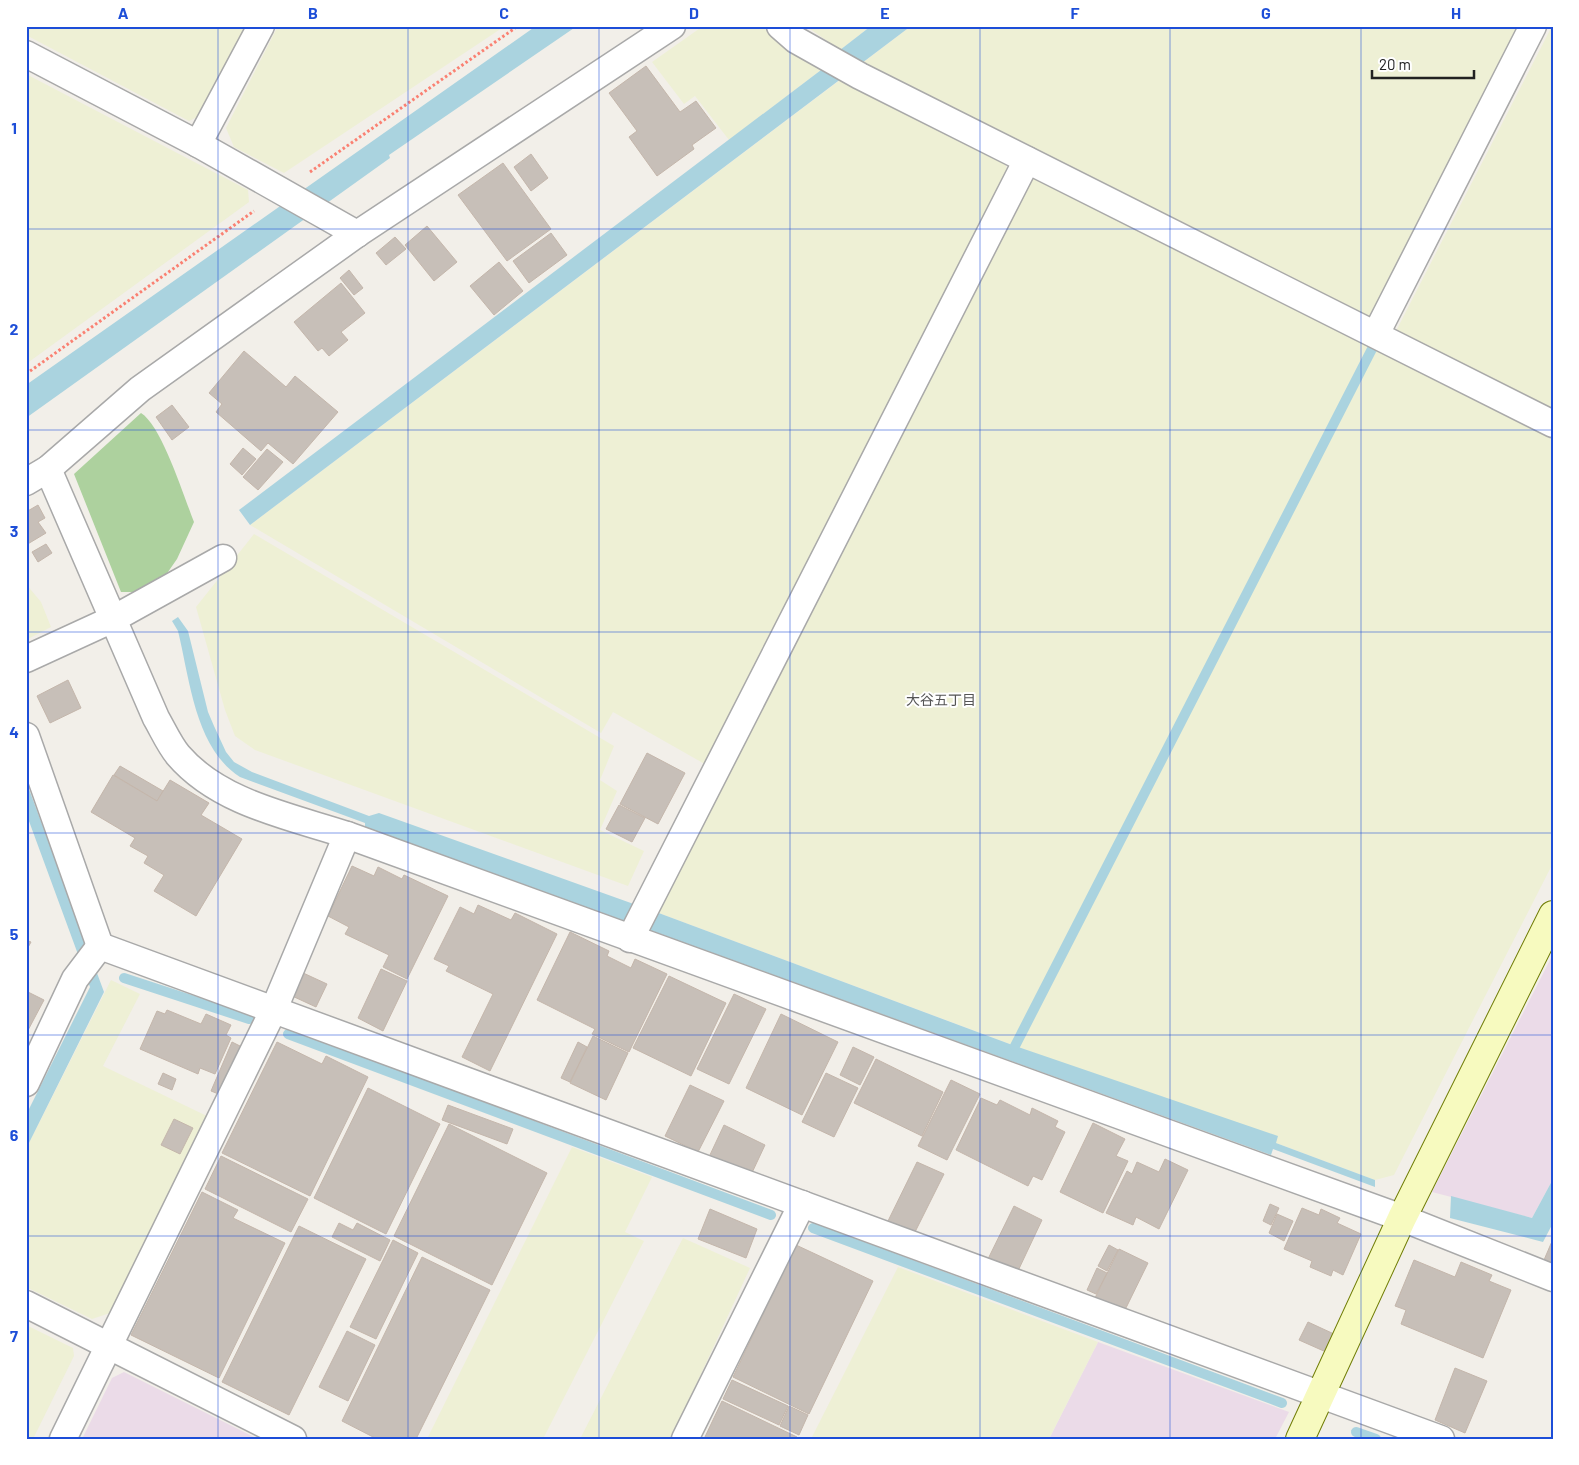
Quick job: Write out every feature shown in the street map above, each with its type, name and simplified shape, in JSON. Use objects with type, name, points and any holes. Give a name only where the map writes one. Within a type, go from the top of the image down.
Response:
[{"type":"street","points":[[198,144],[261,26]]},
{"type":"street","points":[[672,26],[357,234],[140,389],[37,475],[114,619],[156,718],[177,754],[196,772],[221,789],[247,802],[346,835],[1402,1218],[1553,1278]]},
{"type":"street","points":[[780,26],[796,40],[860,76],[1553,424]]},
{"type":"street","points":[[1376,334],[1533,26]]},
{"type":"street","points":[[26,54],[198,144],[357,234]]},
{"type":"street","points":[[630,939],[1027,160]]},
{"type":"street","points":[[26,659],[114,619],[223,558]]},
{"type":"street","points":[[26,736],[100,946]]},
{"type":"street","points":[[63,1439],[274,1009],[346,835]]},
{"type":"street","points":[[1300,1439],[1323,1394],[1402,1218],[1553,915]]},
{"type":"street","points":[[26,1083],[75,979],[100,946]]},
{"type":"street","points":[[100,946],[1323,1394],[1441,1439]]},
{"type":"street","points":[[684,1439],[802,1204]]},
{"type":"street","points":[[26,1304],[294,1439]]},
{"type":"shaded area","points":[[1553,954],[1553,1179],[1532,1218],[1432,1192]]},
{"type":"shaded area","points":[[1098,1342],[1289,1412],[1275,1439],[1049,1439]]},
{"type":"shaded area","points":[[124,1372],[258,1439],[82,1439],[112,1378]]},
{"type":"green space","points":[[26,26],[249,26],[201,115],[189,121],[26,35]]},
{"type":"green space","points":[[278,26],[505,26],[284,173],[234,147],[226,128]]},
{"type":"green space","points":[[703,26],[760,26],[825,67],[729,140],[695,96],[684,104],[652,62]]},
{"type":"green space","points":[[806,26],[871,26],[840,50]]},
{"type":"green space","points":[[911,26],[1521,26],[1374,313],[1362,319],[857,67]]},
{"type":"green space","points":[[1553,26],[1553,416],[1394,335]]},
{"type":"green space","points":[[26,74],[248,190],[249,202],[26,364]]},
{"type":"green space","points":[[844,77],[1003,158],[1009,174],[710,767],[613,712],[601,733],[250,525]]},
{"type":"green space","points":[[1037,174],[1553,435],[1553,863],[1394,1175],[1375,1180],[656,912],[1024,180]]},
{"type":"green space","points":[[141,413],[149,420],[157,432],[194,522],[177,559],[154,592],[121,592],[74,474]]},
{"type":"green space","points":[[254,534],[614,746],[600,780],[617,791],[600,830],[644,851],[628,886],[255,750],[235,736],[225,710],[196,607]]},
{"type":"green space","points":[[26,584],[41,602],[51,627],[26,640]]},
{"type":"green space","points":[[111,980],[140,994],[103,1066],[209,1117],[110,1313],[92,1319],[26,1287],[26,1149]]},
{"type":"green space","points":[[572,1147],[652,1177],[625,1232],[644,1241],[543,1439],[427,1439]]},
{"type":"green space","points":[[683,1238],[750,1268],[671,1439],[580,1439]]},
{"type":"green space","points":[[898,1267],[1098,1342],[1049,1439],[811,1439]]},
{"type":"green space","points":[[26,1325],[73,1348],[74,1356],[33,1439],[26,1439]]},
{"type":"water","points":[[536,26],[577,26],[389,155],[390,158],[26,418],[26,385]]},
{"type":"water","points":[[871,26],[911,26],[250,525],[239,510],[825,67],[840,50]]},
{"type":"water","points":[[178,617],[188,631],[208,712],[226,752],[234,762],[252,772],[369,816],[379,813],[656,912],[1015,1046],[1278,1136],[1276,1143],[1375,1180],[1375,1187],[1273,1149],[1271,1155],[365,827],[365,823],[240,777],[225,764],[213,749],[204,731],[191,691],[178,631],[172,621]]},
{"type":"water","points":[[26,781],[104,992],[26,1149],[26,1115],[90,987],[26,813]]},
{"type":"water","points":[[1553,1179],[1553,1223],[1543,1242],[1450,1218],[1451,1196],[1532,1218]]},
{"type":"building","points":[[646,66],[680,112],[696,101],[716,128],[692,145],[694,149],[657,176],[629,137],[637,131],[609,93]]},
{"type":"building","points":[[531,154],[548,178],[531,191],[514,167]]},
{"type":"building","points":[[503,163],[551,229],[507,261],[458,195]]},
{"type":"building","points":[[427,226],[457,262],[434,281],[405,245]]},
{"type":"building","points":[[551,233],[567,255],[529,283],[513,261]]},
{"type":"building","points":[[395,237],[406,249],[386,265],[376,253]]},
{"type":"building","points":[[499,262],[523,291],[494,315],[470,286]]},
{"type":"building","points":[[349,270],[363,288],[354,295],[340,278]]},
{"type":"building","points":[[341,283],[365,313],[341,332],[348,340],[329,356],[322,348],[318,351],[294,322]]},
{"type":"building","points":[[244,351],[286,387],[295,376],[338,412],[293,464],[268,443],[261,451],[216,412],[222,404],[209,393]]},
{"type":"building","points":[[172,405],[189,427],[172,440],[156,417]]},
{"type":"building","points":[[243,448],[256,459],[242,475],[230,464]]},
{"type":"building","points":[[267,449],[283,462],[258,490],[243,477]]},
{"type":"building","points":[[38,505],[45,518],[38,522],[46,533],[26,545],[26,512]]},
{"type":"building","points":[[46,544],[52,553],[38,562],[32,552]]},
{"type":"building","points":[[68,680],[81,708],[50,723],[37,696]]},
{"type":"building","points":[[647,753],[685,773],[658,824],[620,804]]},
{"type":"building","points":[[120,766],[163,791],[157,801],[114,775]]},
{"type":"building","points":[[113,775],[157,801],[170,780],[209,803],[201,815],[242,839],[196,916],[154,891],[164,875],[144,863],[148,856],[130,846],[135,838],[91,812]]},
{"type":"building","points":[[619,805],[645,818],[632,842],[606,829]]},
{"type":"building","points":[[352,866],[374,876],[378,867],[402,879],[404,875],[448,896],[407,979],[383,967],[389,955],[345,934],[349,927],[328,916]]},
{"type":"building","points":[[478,905],[511,920],[515,913],[557,934],[490,1071],[462,1057],[493,994],[446,971],[449,966],[434,959],[460,907],[474,914]]},
{"type":"building","points":[[570,932],[609,951],[607,956],[631,968],[635,959],[667,974],[629,1052],[592,1034],[595,1029],[537,1000]]},
{"type":"building","points":[[26,940],[31,942],[26,951]]},
{"type":"building","points":[[381,969],[407,981],[383,1031],[358,1018]]},
{"type":"building","points":[[301,972],[327,984],[316,1007],[290,995]]},
{"type":"building","points":[[669,976],[726,1003],[691,1076],[633,1048]]},
{"type":"building","points":[[26,991],[44,1000],[26,1034]]},
{"type":"building","points":[[734,994],[766,1009],[729,1084],[697,1069]]},
{"type":"building","points":[[167,1010],[201,1024],[206,1014],[231,1025],[226,1035],[231,1038],[215,1074],[200,1068],[198,1074],[140,1049],[157,1011],[165,1014]]},
{"type":"building","points":[[781,1014],[838,1042],[802,1115],[746,1088]]},
{"type":"building","points":[[593,1036],[628,1053],[606,1100],[570,1083]]},
{"type":"building","points":[[232,1042],[242,1047],[221,1095],[211,1091]]},
{"type":"building","points":[[277,1042],[322,1064],[326,1056],[368,1077],[310,1196],[222,1153]]},
{"type":"building","points":[[578,1042],[587,1047],[570,1082],[561,1078]]},
{"type":"building","points":[[853,1047],[874,1057],[860,1085],[840,1075]]},
{"type":"building","points":[[876,1059],[943,1092],[922,1136],[854,1103]]},
{"type":"building","points":[[163,1073],[176,1079],[172,1090],[158,1084]]},
{"type":"building","points":[[826,1073],[858,1088],[834,1137],[802,1122]]},
{"type":"building","points":[[951,1080],[980,1094],[947,1160],[918,1146]]},
{"type":"building","points":[[690,1085],[724,1101],[698,1152],[665,1136]]},
{"type":"building","points":[[368,1088],[440,1124],[386,1234],[314,1198]]},
{"type":"building","points":[[981,1098],[997,1105],[1000,1100],[1030,1115],[1032,1108],[1058,1121],[1055,1127],[1065,1132],[1042,1180],[1033,1176],[1028,1186],[956,1150]]},
{"type":"building","points":[[448,1105],[513,1129],[507,1144],[442,1120]]},
{"type":"building","points":[[174,1119],[193,1128],[180,1154],[161,1145]]},
{"type":"building","points":[[1093,1123],[1125,1139],[1116,1156],[1128,1161],[1103,1213],[1060,1192]]},
{"type":"building","points":[[449,1124],[547,1173],[492,1285],[394,1236]]},
{"type":"building","points":[[724,1125],[765,1145],[750,1177],[709,1157]]},
{"type":"building","points":[[221,1156],[308,1199],[291,1232],[205,1189]]},
{"type":"building","points":[[1165,1159],[1188,1170],[1159,1229],[1136,1217],[1133,1225],[1106,1213],[1127,1171],[1132,1174],[1137,1162],[1159,1172]]},
{"type":"building","points":[[917,1162],[944,1174],[914,1234],[888,1221]]},
{"type":"building","points":[[202,1192],[238,1210],[233,1218],[285,1243],[219,1378],[131,1335]]},
{"type":"building","points":[[1270,1204],[1279,1208],[1271,1225],[1263,1221]]},
{"type":"building","points":[[1014,1206],[1042,1220],[1017,1273],[988,1259]]},
{"type":"building","points":[[1302,1208],[1319,1215],[1321,1209],[1340,1218],[1337,1223],[1361,1234],[1343,1275],[1333,1270],[1331,1276],[1310,1267],[1312,1261],[1284,1249]]},
{"type":"building","points":[[710,1209],[757,1229],[746,1258],[698,1239]]},
{"type":"building","points":[[1277,1214],[1293,1221],[1284,1241],[1269,1233]]},
{"type":"building","points":[[339,1223],[353,1230],[357,1223],[390,1240],[380,1261],[332,1237]]},
{"type":"building","points":[[299,1226],[366,1259],[289,1415],[222,1382]]},
{"type":"building","points":[[1553,1239],[1553,1264],[1544,1260]]},
{"type":"building","points":[[393,1240],[418,1253],[376,1339],[350,1327]]},
{"type":"building","points":[[796,1245],[873,1281],[809,1414],[733,1377]]},
{"type":"building","points":[[1109,1245],[1118,1250],[1107,1271],[1098,1266]]},
{"type":"building","points":[[1119,1249],[1148,1263],[1124,1312],[1095,1298]]},
{"type":"building","points":[[422,1257],[490,1290],[416,1439],[377,1439],[342,1421]]},
{"type":"building","points":[[1414,1260],[1455,1277],[1461,1262],[1492,1275],[1489,1281],[1511,1290],[1483,1358],[1401,1324],[1406,1310],[1395,1306]]},
{"type":"building","points":[[1097,1268],[1107,1273],[1096,1294],[1087,1290]]},
{"type":"building","points":[[1308,1322],[1334,1334],[1326,1352],[1299,1340]]},
{"type":"building","points":[[347,1331],[375,1345],[348,1401],[319,1387]]},
{"type":"building","points":[[1455,1368],[1487,1381],[1465,1433],[1435,1420]]},
{"type":"building","points":[[732,1380],[788,1406],[779,1425],[723,1399]]},
{"type":"building","points":[[722,1401],[797,1437],[796,1439],[704,1439]]},
{"type":"building","points":[[789,1406],[808,1415],[799,1435],[780,1426]]},
{"type":"waterway","points":[[1015,1046],[1374,345]]},
{"type":"waterway","points":[[124,978],[249,1019]]},
{"type":"waterway","points":[[288,1034],[771,1215]]},
{"type":"waterway","points":[[813,1228],[1282,1403]]},
{"type":"waterway","points":[[1356,1432],[1376,1439]]},
{"type":"district","name":"大谷五丁目","points":[[941,699]]}]
